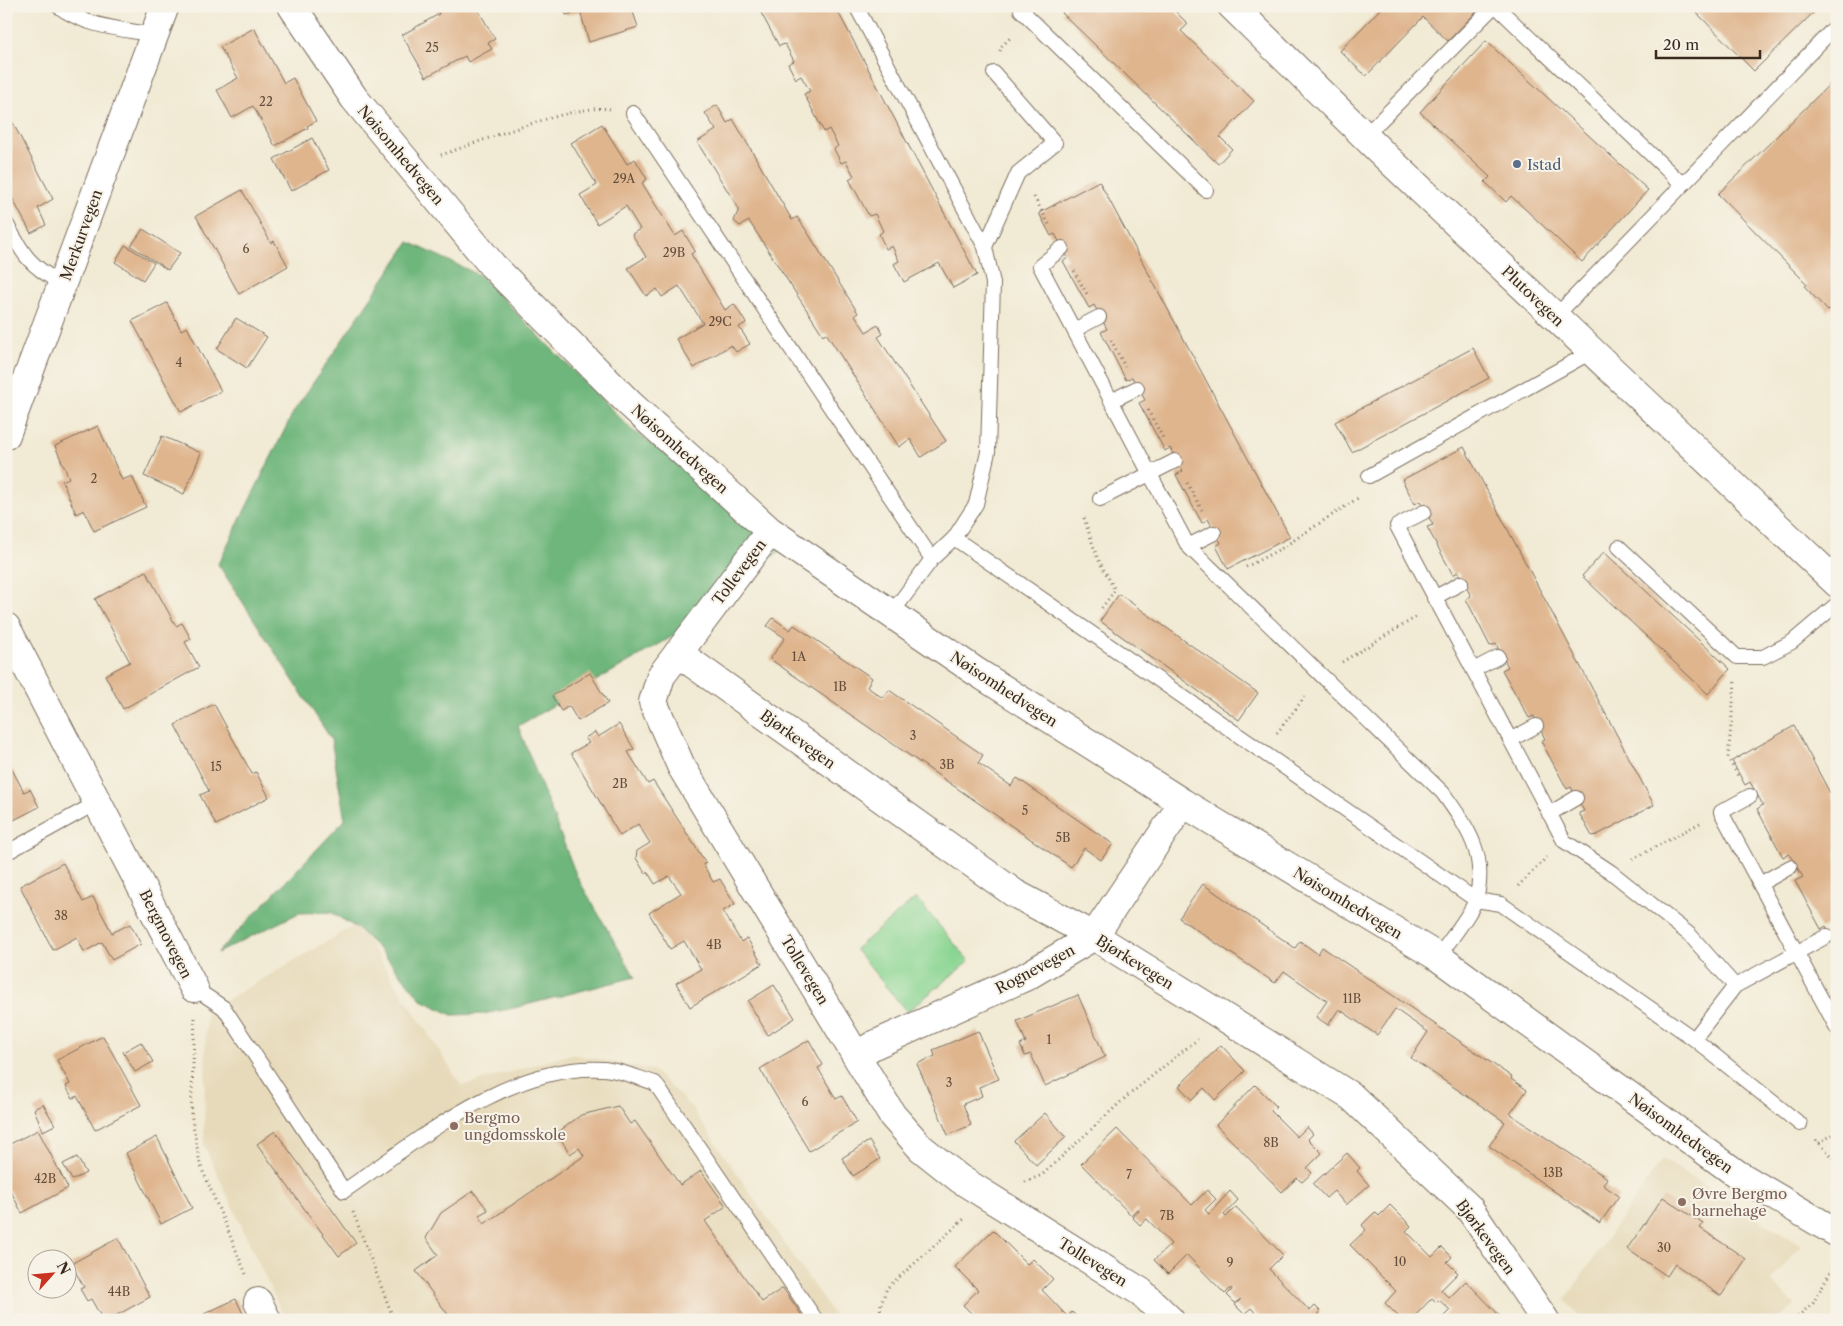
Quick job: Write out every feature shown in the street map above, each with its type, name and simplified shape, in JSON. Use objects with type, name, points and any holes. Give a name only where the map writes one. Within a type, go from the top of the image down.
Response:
[{"type":"street","name":"Merkurvegen","points":[[6,435],[166,6]]},
{"type":"street","name":"Nøisomhedvegen","points":[[292,6],[354,98],[492,265],[630,404],[770,530],[975,671],[1183,803],[1438,957],[1737,1174],[1837,1233]]},
{"type":"street","name":"Plutovegen","points":[[1232,6],[1591,352],[1837,583]]},
{"type":"street","name":"Tollevegen","points":[[770,530],[662,676],[653,702],[681,766],[892,1115],[921,1148],[960,1179],[1140,1292],[1170,1320]]},
{"type":"street","name":"Bergmovegen","points":[[6,627],[194,988]]},
{"type":"street","name":"Bjørkevegen","points":[[678,653],[1014,893],[1094,936],[1352,1097],[1469,1208],[1545,1320]]},
{"type":"street","name":"Rognevegen","points":[[857,1055],[1027,976],[1094,936],[1183,803]]},
{"type":"lane","points":[[58,6],[66,12],[97,25],[155,35]]},
{"type":"lane","points":[[856,6],[986,247],[993,283],[988,452],[976,504],[954,538],[932,559],[891,614]]},
{"type":"lane","points":[[1365,136],[1495,6],[1682,184]]},
{"type":"lane","points":[[1029,12],[1206,190]]},
{"type":"lane","points":[[1555,317],[1837,25]]},
{"type":"lane","points":[[986,247],[1018,173],[1055,143],[994,74]]},
{"type":"lane","points":[[632,113],[932,559]]},
{"type":"lane","points":[[6,223],[24,256],[42,272],[62,284]]},
{"type":"lane","points":[[1062,248],[1040,266],[1188,546],[1443,793],[1469,830],[1480,862],[1476,900],[1438,957]]},
{"type":"lane","points":[[1074,330],[1099,317]]},
{"type":"lane","points":[[1369,476],[1591,352]]},
{"type":"lane","points":[[1111,401],[1136,388]]},
{"type":"lane","points":[[1100,499],[1175,460]]},
{"type":"lane","points":[[1424,512],[1397,526],[1564,841],[1610,872],[1690,936],[1735,986]]},
{"type":"lane","points":[[1188,546],[1214,533]]},
{"type":"lane","points":[[954,538],[1476,900],[1500,904],[1694,1039],[1800,1124]]},
{"type":"lane","points":[[1619,547],[1737,657],[1763,656],[1792,642],[1837,604]]},
{"type":"lane","points":[[1436,601],[1461,583]]},
{"type":"lane","points":[[1473,670],[1498,657]]},
{"type":"lane","points":[[1510,740],[1536,726]]},
{"type":"lane","points":[[1750,796],[1721,812],[1837,1028]]},
{"type":"lane","points":[[1549,814],[1576,798]]},
{"type":"lane","points":[[6,854],[98,802]]},
{"type":"lane","points":[[1760,884],[1790,868]]},
{"type":"lane","points":[[1694,1039],[1735,986],[1827,936]]},
{"type":"lane","points":[[194,988],[224,1008],[344,1191],[472,1104],[547,1074],[603,1069],[655,1082],[816,1320]]},
{"type":"path","points":[[6,9],[12,6]]},
{"type":"path","points":[[994,74],[1002,46],[1029,12]]},
{"type":"path","points":[[438,156],[565,114],[603,108],[632,113]]},
{"type":"path","points":[[1223,580],[1282,548],[1361,496],[1369,476]]},
{"type":"path","points":[[1083,516],[1097,557],[1115,590],[1086,629]]},
{"type":"path","points":[[1321,675],[1436,601]]},
{"type":"path","points":[[1737,657],[1728,758],[1750,796]]},
{"type":"path","points":[[1278,732],[1308,692]]},
{"type":"path","points":[[1610,872],[1721,812]]},
{"type":"path","points":[[1500,904],[1564,841]]},
{"type":"path","name":"Bergmovegen","points":[[194,988],[196,1035],[191,1113],[200,1164],[262,1311]]},
{"type":"path","points":[[1042,1175],[1125,1098],[1224,1017]]},
{"type":"path","points":[[1819,1143],[1837,1132]]},
{"type":"path","points":[[344,1191],[394,1320]]},
{"type":"path","points":[[879,1320],[881,1304],[887,1288],[989,1197]]},
{"type":"path","points":[[1794,1320],[1813,1303],[1837,1260]]},
{"type":"shaded area","name":"Bergmo ungdomsskole","points":[[357,924],[462,1086],[572,1054],[653,1070],[691,1107],[837,1320],[285,1320],[204,1145],[206,1012]]},
{"type":"shaded area","name":"Øvre Bergmo barnehage","points":[[1662,1159],[1801,1246],[1771,1281],[1795,1305],[1777,1320],[1582,1320],[1565,1300]]},
{"type":"green space","points":[[409,242],[479,275],[632,430],[790,542],[694,624],[518,726],[577,877],[635,977],[514,1008],[483,1014],[452,1015],[422,1000],[381,951],[358,929],[331,912],[299,913],[217,953],[345,820],[331,739],[218,564],[294,411]]},
{"type":"green space","points":[[916,898],[969,961],[907,1012],[855,949]]},
{"type":"building","points":[[435,6],[476,6],[495,39],[488,43],[492,49],[468,62],[465,56],[426,77],[402,35],[439,14]]},
{"type":"building","points":[[564,6],[631,6],[638,27],[589,42],[580,11],[566,15]]},
{"type":"building","points":[[764,6],[835,6],[977,275],[953,288],[939,263],[904,282],[894,264],[899,261],[892,246],[886,249],[879,234],[883,231],[875,214],[869,216],[849,179],[854,176],[846,161],[841,163],[834,149],[838,146],[829,129],[824,132],[804,94],[810,91],[801,76],[796,79],[788,64],[794,61],[785,44],[779,46],[759,9]]},
{"type":"building","points":[[1068,6],[1170,6],[1188,24],[1181,31],[1254,101],[1220,137],[1232,149],[1218,164],[1062,13]]},
{"type":"building","points":[[1383,6],[1482,6],[1448,41],[1423,17],[1366,76],[1340,51]]},
{"type":"building","points":[[1690,6],[1820,6],[1754,71]]},
{"type":"building","points":[[254,28],[284,83],[293,78],[316,121],[307,126],[308,128],[275,146],[253,106],[232,118],[217,90],[238,78],[220,47]]},
{"type":"building","points":[[1486,41],[1648,190],[1582,262],[1511,196],[1506,202],[1485,182],[1490,177],[1420,112]]},
{"type":"building","points":[[1837,77],[1837,312],[1832,307],[1828,311],[1805,287],[1807,284],[1718,194]]},
{"type":"building","points":[[717,105],[727,123],[733,119],[792,220],[797,217],[808,233],[858,313],[855,315],[866,332],[878,325],[883,334],[878,337],[946,441],[921,457],[910,439],[899,447],[826,333],[823,335],[749,221],[740,226],[734,221],[739,209],[697,142],[716,130],[705,113]]},
{"type":"building","points":[[6,110],[53,199],[38,208],[46,225],[31,233],[6,187]]},
{"type":"building","points":[[602,124],[627,164],[635,159],[647,179],[642,183],[675,236],[683,231],[695,251],[691,254],[725,310],[734,304],[746,323],[739,327],[750,344],[736,352],[731,345],[694,368],[676,339],[703,323],[679,286],[662,297],[657,289],[646,296],[628,268],[646,257],[632,234],[640,229],[626,206],[597,224],[580,195],[597,185],[571,143]]},
{"type":"building","points":[[312,138],[329,170],[291,191],[274,159]]},
{"type":"building","points":[[1099,181],[1290,537],[1228,569],[1216,546],[1221,543],[1208,519],[1202,523],[1176,475],[1183,471],[1170,448],[1165,451],[1139,403],[1145,400],[1132,377],[1126,380],[1101,332],[1107,329],[1094,305],[1089,308],[1063,261],[1068,258],[1055,234],[1051,236],[1039,213]]},
{"type":"building","points":[[242,190],[271,243],[274,241],[288,266],[239,294],[196,216]]},
{"type":"building","points":[[143,229],[180,253],[168,270],[131,246]]},
{"type":"building","points":[[125,245],[154,263],[143,280],[115,262]]},
{"type":"building","points":[[167,303],[181,330],[187,327],[221,391],[181,412],[132,321]]},
{"type":"building","points":[[236,318],[267,337],[247,368],[217,349]]},
{"type":"building","points":[[1473,348],[1489,378],[1352,452],[1335,422]]},
{"type":"building","points":[[98,426],[122,480],[132,476],[146,507],[94,531],[84,510],[76,514],[62,481],[69,478],[55,446]]},
{"type":"building","points":[[162,436],[201,453],[184,494],[144,476]]},
{"type":"building","points":[[1464,447],[1654,805],[1597,835],[1592,836],[1579,813],[1584,811],[1571,787],[1567,789],[1541,741],[1545,739],[1534,716],[1529,718],[1502,670],[1508,667],[1496,644],[1490,646],[1466,599],[1471,596],[1458,572],[1453,575],[1427,527],[1433,525],[1420,501],[1415,504],[1402,480]]},
{"type":"building","points":[[1604,552],[1730,669],[1708,694],[1582,576]]},
{"type":"building","points":[[146,571],[176,626],[182,623],[191,639],[185,642],[199,667],[123,709],[105,675],[130,662],[95,599]]},
{"type":"building","points":[[1119,594],[1258,693],[1239,720],[1100,621]]},
{"type":"building","points":[[773,618],[790,630],[794,625],[872,678],[867,687],[883,698],[889,690],[983,755],[978,763],[1011,786],[1017,778],[1113,844],[1101,860],[1084,848],[1071,867],[770,659],[785,638],[767,626]]},
{"type":"building","points":[[590,673],[608,703],[578,721],[569,706],[561,711],[552,696]]},
{"type":"building","points":[[214,704],[252,774],[256,772],[269,797],[216,825],[200,795],[209,791],[175,725]]},
{"type":"building","points":[[619,724],[634,749],[628,752],[648,784],[653,781],[706,863],[703,864],[713,882],[720,879],[735,904],[723,911],[741,942],[747,938],[762,964],[690,1007],[676,983],[701,969],[684,941],[670,949],[649,913],[681,893],[669,876],[655,884],[647,871],[645,873],[636,858],[637,851],[650,843],[638,824],[620,836],[571,753],[589,743],[585,738],[595,732],[598,737]]},
{"type":"building","points":[[1794,726],[1837,806],[1837,946],[1826,926],[1821,929],[1795,881],[1803,877],[1789,854],[1783,857],[1757,809],[1763,805],[1750,782],[1745,785],[1732,761]]},
{"type":"building","points":[[6,758],[24,792],[30,789],[39,807],[10,822],[6,816]]},
{"type":"building","points":[[63,863],[83,902],[93,897],[112,933],[130,924],[141,944],[112,960],[102,942],[84,952],[77,937],[53,950],[20,886]]},
{"type":"building","points":[[1203,884],[1295,948],[1300,941],[1318,954],[1322,947],[1512,1077],[1511,1079],[1527,1090],[1510,1114],[1607,1178],[1603,1185],[1619,1196],[1600,1223],[1489,1146],[1505,1122],[1411,1058],[1428,1032],[1395,1009],[1377,1035],[1339,1009],[1328,1025],[1316,1017],[1327,1001],[1284,971],[1275,983],[1179,918]]},
{"type":"building","points":[[774,985],[795,1018],[768,1035],[748,1001]]},
{"type":"building","points":[[1078,995],[1105,1057],[1045,1086],[1031,1054],[1025,1056],[1020,1045],[1026,1042],[1017,1021]]},
{"type":"building","points":[[978,1031],[999,1079],[979,1087],[982,1096],[963,1104],[971,1125],[948,1135],[917,1064],[935,1056],[933,1050]]},
{"type":"building","points":[[103,1036],[141,1105],[95,1130],[77,1096],[73,1098],[69,1092],[66,1086],[70,1084],[57,1060]]},
{"type":"building","points":[[809,1040],[823,1065],[818,1068],[836,1099],[842,1096],[857,1122],[809,1151],[760,1069]]},
{"type":"building","points":[[141,1042],[153,1062],[135,1072],[123,1052]]},
{"type":"building","points":[[1221,1045],[1245,1071],[1215,1100],[1204,1088],[1192,1100],[1179,1086]]},
{"type":"building","points":[[1255,1085],[1276,1106],[1271,1111],[1297,1137],[1307,1127],[1313,1134],[1308,1139],[1322,1153],[1307,1168],[1312,1173],[1302,1182],[1297,1178],[1282,1192],[1216,1125]]},
{"type":"building","points":[[43,1104],[55,1125],[43,1131],[34,1109]]},
{"type":"building","name":"Bergmo ungdomsskole","points":[[618,1106],[630,1124],[635,1121],[680,1185],[701,1171],[726,1206],[705,1221],[762,1302],[783,1288],[805,1320],[452,1320],[416,1271],[438,1255],[426,1238],[441,1213],[473,1191],[488,1210],[479,1215],[484,1224],[584,1156],[579,1148],[570,1154],[557,1133],[581,1115]]},
{"type":"building","points":[[1045,1113],[1066,1137],[1036,1165],[1014,1141]]},
{"type":"building","points":[[1117,1129],[1192,1205],[1207,1190],[1216,1199],[1205,1210],[1209,1214],[1230,1191],[1238,1200],[1224,1215],[1226,1217],[1236,1207],[1283,1255],[1269,1269],[1310,1311],[1315,1306],[1320,1311],[1318,1317],[1315,1320],[1262,1320],[1251,1308],[1244,1314],[1235,1305],[1241,1299],[1235,1303],[1227,1295],[1232,1290],[1231,1288],[1225,1294],[1187,1255],[1168,1274],[1154,1260],[1171,1244],[1147,1219],[1140,1225],[1132,1217],[1139,1211],[1137,1209],[1131,1215],[1081,1164]]},
{"type":"building","points":[[38,1130],[68,1188],[22,1213],[10,1190],[6,1192],[6,1146]]},
{"type":"building","points":[[275,1131],[356,1243],[339,1256],[257,1144]]},
{"type":"building","points":[[157,1137],[192,1208],[161,1224],[126,1153]]},
{"type":"building","points":[[869,1141],[880,1159],[853,1176],[842,1158]]},
{"type":"building","points":[[1347,1153],[1360,1168],[1357,1171],[1369,1185],[1346,1205],[1334,1191],[1326,1198],[1313,1184]]},
{"type":"building","points":[[77,1157],[86,1173],[72,1180],[63,1164]]},
{"type":"building","points":[[1663,1197],[1703,1224],[1700,1228],[1746,1259],[1721,1296],[1675,1264],[1667,1276],[1627,1249]]},
{"type":"building","points":[[1390,1205],[1411,1226],[1406,1231],[1432,1257],[1442,1247],[1452,1257],[1447,1262],[1458,1273],[1441,1290],[1449,1298],[1466,1281],[1504,1320],[1440,1320],[1450,1310],[1439,1300],[1436,1302],[1432,1298],[1411,1320],[1402,1320],[1385,1303],[1396,1291],[1350,1245],[1366,1230],[1362,1225],[1375,1212],[1379,1216]]},
{"type":"building","points":[[993,1230],[1027,1264],[1033,1259],[1053,1279],[1042,1290],[1068,1317],[1072,1312],[1080,1320],[972,1320],[975,1317],[963,1305],[978,1290],[955,1267]]},
{"type":"building","points":[[118,1238],[150,1297],[108,1320],[103,1320],[91,1299],[87,1301],[80,1289],[84,1287],[78,1276],[78,1260]]},
{"type":"building","points":[[236,1299],[246,1320],[206,1320],[204,1314]]},
{"type":"place","name":"Istad","points":[[1517,164]]},
{"type":"place","name":"Bergmo ungdomsskole","points":[[454,1126]]},
{"type":"place","name":"Øvre Bergmo barnehage","points":[[1682,1202]]}]
